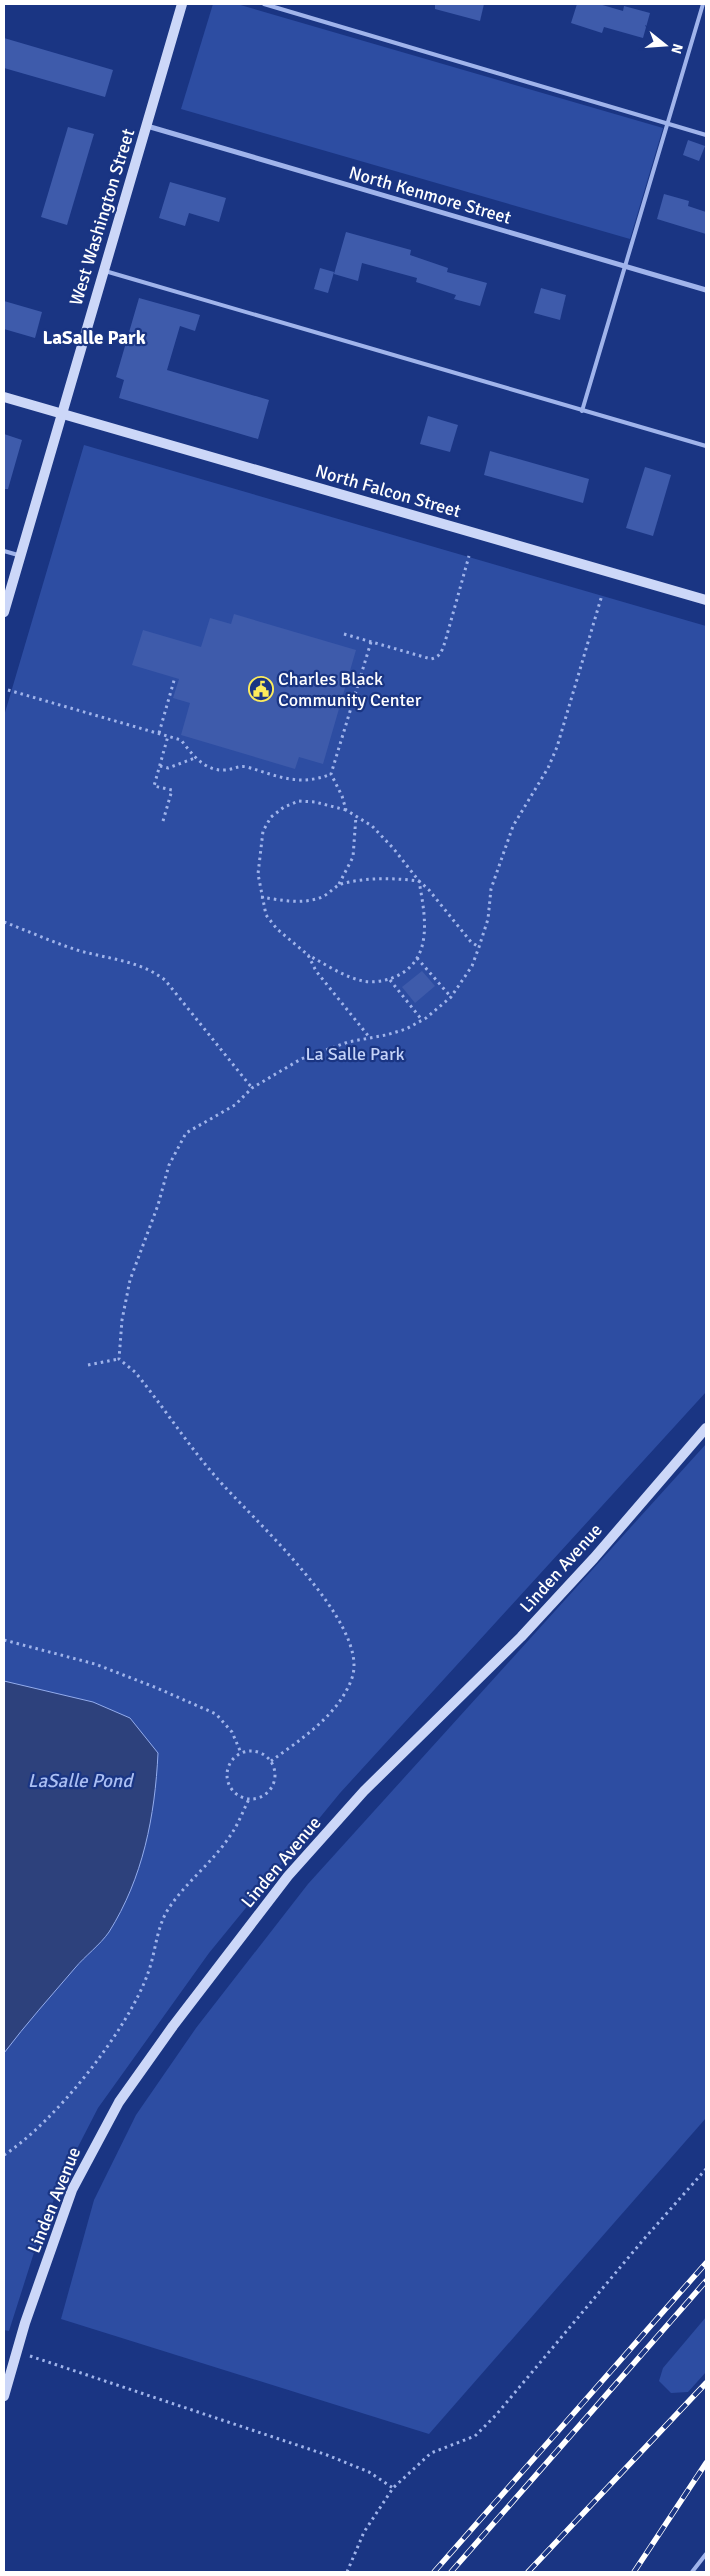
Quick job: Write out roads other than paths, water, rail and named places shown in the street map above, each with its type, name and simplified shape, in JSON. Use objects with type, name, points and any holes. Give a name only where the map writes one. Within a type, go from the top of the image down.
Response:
[{"type":"street","name":"West Washington Street","points":[[4,612],[182,4]]},
{"type":"street","name":"North Kenmore Street","points":[[146,126],[706,290]]},
{"type":"street","name":"North Falcon Street","points":[[4,397],[706,600]]},
{"type":"street","name":"Linden Avenue","points":[[4,2396],[72,2190],[118,2102],[225,1956],[288,1876],[364,1791],[521,1637],[594,1558],[706,1428]]},
{"type":"lane","points":[[264,4],[706,134]]},
{"type":"lane","points":[[582,411],[703,4]]},
{"type":"lane","points":[[103,270],[706,446]]},
{"type":"lane","points":[[4,551],[20,555]]},
{"type":"lane","points":[[692,2572],[706,2554]]},
{"type":"water","name":"LaSalle Pond","points":[[4,1681],[93,1702],[130,1718],[158,1753],[154,1800],[145,1846],[131,1890],[121,1911],[105,1937],[75,1968],[4,2053]]},
{"type":"railway","points":[[434,2572],[706,2263]]},
{"type":"railway","points":[[451,2572],[706,2281]]},
{"type":"railway","points":[[528,2572],[706,2383]]},
{"type":"railway","points":[[634,2572],[706,2463]]},
{"type":"place","name":"Charles Black Community Center","points":[[261,689]]},
{"type":"district","name":"LaSalle Park","points":[[94,338]]},
{"type":"park label","name":"La Salle Park","points":[[355,1054]]}]
